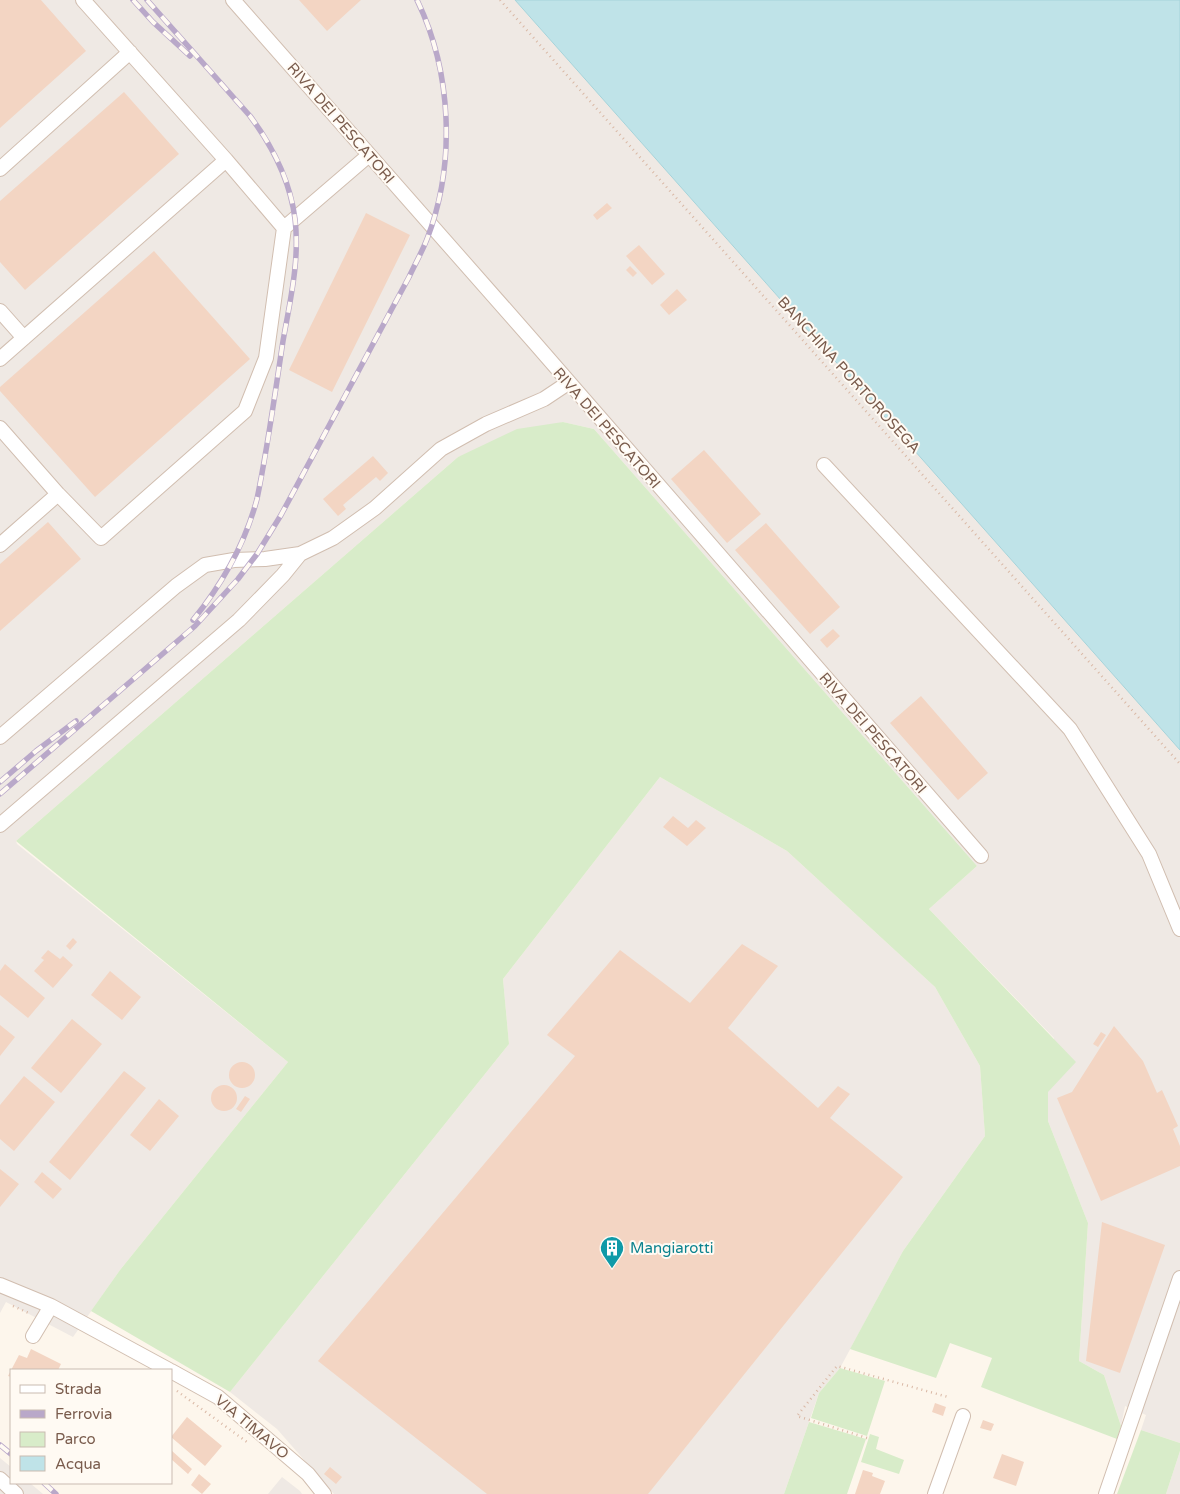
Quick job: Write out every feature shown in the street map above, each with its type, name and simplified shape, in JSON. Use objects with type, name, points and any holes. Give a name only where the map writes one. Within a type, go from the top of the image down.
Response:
[{"type":"street","points":[[83,0],[284,228]]},
{"type":"street","name":"RIVA DEI PESCATORI","points":[[233,0],[981,856]]},
{"type":"street","points":[[0,169],[130,52]]},
{"type":"street","points":[[0,428],[58,494],[101,538],[245,411],[266,358],[284,228],[369,155]]},
{"type":"street","points":[[0,359],[226,160]]},
{"type":"street","points":[[0,311],[24,338]]},
{"type":"street","points":[[0,737],[176,586],[205,565],[234,560],[265,559],[300,554],[333,538],[368,513],[441,449],[486,424],[544,400],[568,383]]},
{"type":"street","points":[[824,465],[1070,729],[1149,854],[1180,929]]},
{"type":"street","points":[[0,545],[58,494]]},
{"type":"street","points":[[0,825],[239,620],[300,554]]},
{"type":"street","points":[[1106,1494],[1180,1278]]},
{"type":"street","name":"VIA TIMAVO","points":[[0,1285],[51,1306],[166,1369]]},
{"type":"street","points":[[33,1336],[51,1306]]},
{"type":"street","name":"VIA TIMAVO","points":[[172,1372],[218,1397],[308,1474],[324,1494]]},
{"type":"street","points":[[935,1494],[963,1416]]},
{"type":"street","points":[[0,1479],[16,1494]]},
{"type":"path","name":"BANCHINA PORTOROSEGA","points":[[500,0],[1180,764]]},
{"type":"path","points":[[8,1304],[43,1320]]},
{"type":"path","points":[[867,1438],[797,1416],[837,1366],[948,1398]]},
{"type":"path","points":[[174,1390],[251,1444]]},
{"type":"shaded area","points":[[0,0],[515,0],[1180,750],[1180,1443],[1141,1430],[1146,1415],[1125,1406],[1121,1426],[1104,1375],[1079,1361],[1088,1223],[1048,1121],[1048,1092],[1054,1038],[929,909],[977,866],[594,429],[563,422],[458,457],[16,841],[17,844],[288,1062],[120,1270],[73,1337],[6,1302],[0,1313]]},
{"type":"shaded area","points":[[660,777],[787,851],[935,987],[980,1066],[985,1136],[903,1251],[840,1368],[819,1393],[784,1494],[334,1494],[277,1429],[230,1392],[509,1044],[503,979]]},
{"type":"shaded area","points":[[1180,1451],[1180,1494],[1166,1494]]},
{"type":"shaded area","points":[[0,1458],[10,1466],[10,1484],[31,1484],[43,1494],[0,1494]]},
{"type":"shaded area","points":[[282,1477],[300,1491],[302,1494],[268,1494]]},
{"type":"green space","points":[[563,422],[594,429],[977,866],[929,909],[1076,1062],[1048,1092],[1048,1121],[1088,1223],[1079,1361],[1104,1375],[1121,1426],[1117,1439],[981,1387],[992,1358],[950,1343],[936,1378],[850,1349],[903,1251],[985,1136],[980,1066],[935,987],[787,851],[660,777],[503,979],[509,1044],[230,1392],[91,1311],[120,1270],[288,1062],[16,841],[458,457],[517,429]]},
{"type":"green space","points":[[840,1368],[885,1381],[867,1436],[811,1418],[819,1393]]},
{"type":"green space","points":[[809,1422],[866,1439],[847,1494],[784,1494]]},
{"type":"green space","points":[[1141,1430],[1180,1443],[1180,1451],[1166,1494],[1117,1494]]},
{"type":"green space","points":[[870,1434],[879,1437],[876,1449],[904,1460],[899,1474],[861,1462]]},
{"type":"water","points":[[515,0],[1180,0],[1180,750]]},
{"type":"building","points":[[0,0],[41,0],[86,51],[0,128]]},
{"type":"building","points":[[299,0],[361,0],[327,31]]},
{"type":"building","points":[[124,92],[179,154],[25,290],[0,262],[0,201]]},
{"type":"building","points":[[607,203],[612,208],[597,220],[593,215]]},
{"type":"building","points":[[366,213],[410,235],[332,392],[289,370]]},
{"type":"building","points":[[639,245],[665,274],[652,285],[626,256]]},
{"type":"building","points":[[154,251],[250,359],[95,497],[0,391],[0,387]]},
{"type":"building","points":[[630,266],[637,273],[633,277],[626,270]]},
{"type":"building","points":[[677,289],[687,300],[669,315],[660,305]]},
{"type":"building","points":[[704,450],[761,514],[727,543],[671,479]]},
{"type":"building","points":[[373,456],[388,473],[380,481],[376,477],[343,505],[346,509],[338,516],[323,499]]},
{"type":"building","points":[[48,522],[81,559],[0,631],[0,564]]},
{"type":"building","points":[[766,523],[840,607],[810,634],[735,550]]},
{"type":"building","points":[[833,629],[840,636],[827,648],[820,640]]},
{"type":"building","points":[[921,696],[988,773],[958,800],[890,723]]},
{"type":"building","points":[[673,816],[688,828],[696,820],[706,828],[687,846],[663,827]]},
{"type":"building","points":[[73,938],[77,942],[70,950],[66,946]]},
{"type":"building","name":"Mangiarotti","points":[[742,944],[778,966],[728,1028],[818,1108],[838,1086],[850,1094],[830,1118],[903,1177],[648,1494],[487,1494],[318,1361],[575,1056],[547,1035],[620,950],[690,1003]]},
{"type":"building","points":[[48,950],[60,959],[63,956],[73,965],[53,988],[34,971],[44,960],[41,958]]},
{"type":"building","points":[[5,964],[45,998],[28,1018],[0,995],[0,971]]},
{"type":"building","points":[[110,971],[141,997],[122,1020],[91,995]]},
{"type":"building","points":[[72,1019],[102,1044],[61,1093],[31,1068]]},
{"type":"building","points":[[0,1025],[15,1037],[0,1056]]},
{"type":"building","points":[[1114,1026],[1143,1061],[1157,1093],[1162,1090],[1178,1126],[1173,1129],[1180,1146],[1180,1166],[1101,1201],[1057,1098],[1072,1092]]},
{"type":"building","points":[[1101,1032],[1106,1035],[1098,1047],[1093,1044]]},
{"type":"building","points":[[242,1062],[251,1066],[255,1075],[251,1084],[242,1088],[233,1084],[229,1075],[233,1066]]},
{"type":"building","points":[[124,1071],[146,1088],[70,1180],[49,1162]]},
{"type":"building","points":[[24,1076],[55,1102],[14,1151],[0,1139],[0,1105]]},
{"type":"building","points":[[224,1085],[233,1089],[237,1098],[233,1107],[224,1111],[215,1107],[211,1098],[215,1089]]},
{"type":"building","points":[[245,1096],[250,1099],[241,1112],[236,1109]]},
{"type":"building","points":[[159,1099],[179,1116],[150,1151],[130,1135]]},
{"type":"building","points":[[0,1169],[19,1184],[0,1207]]},
{"type":"building","points":[[42,1172],[62,1189],[53,1199],[34,1182]]},
{"type":"building","points":[[1102,1222],[1165,1245],[1120,1373],[1086,1361]]},
{"type":"building","points":[[31,1349],[61,1364],[58,1369],[12,1369],[19,1355],[27,1358]]},
{"type":"building","points":[[935,1403],[946,1407],[943,1416],[932,1412]]},
{"type":"building","points":[[187,1417],[222,1446],[205,1466],[172,1438]]},
{"type":"building","points":[[983,1420],[994,1424],[991,1431],[980,1428]]},
{"type":"building","points":[[172,1451],[192,1469],[188,1474],[172,1460]]},
{"type":"building","points":[[1002,1454],[1024,1462],[1016,1486],[993,1478]]},
{"type":"building","points":[[330,1467],[342,1477],[336,1484],[324,1474]]},
{"type":"building","points":[[863,1470],[873,1473],[872,1476],[885,1481],[880,1494],[855,1494]]},
{"type":"building","points":[[199,1474],[211,1484],[202,1494],[191,1485]]},
{"type":"railway","points":[[133,0],[153,22],[190,56]]},
{"type":"railway","points":[[147,0],[250,116],[273,152],[285,177],[295,219],[296,250],[294,280],[257,499],[246,532],[232,562],[214,592],[193,620]]},
{"type":"railway","points":[[0,794],[195,626],[238,579],[257,554],[281,515],[409,277],[425,244],[436,210],[443,180],[446,149],[443,87],[429,28],[417,0]]},
{"type":"railway","points":[[0,782],[36,751],[76,721]]},
{"type":"railway","points":[[0,1445],[10,1453]]},
{"type":"railway","points":[[45,1484],[56,1494]]},
{"type":"place","name":"Mangiarotti","points":[[612,1269]]}]
